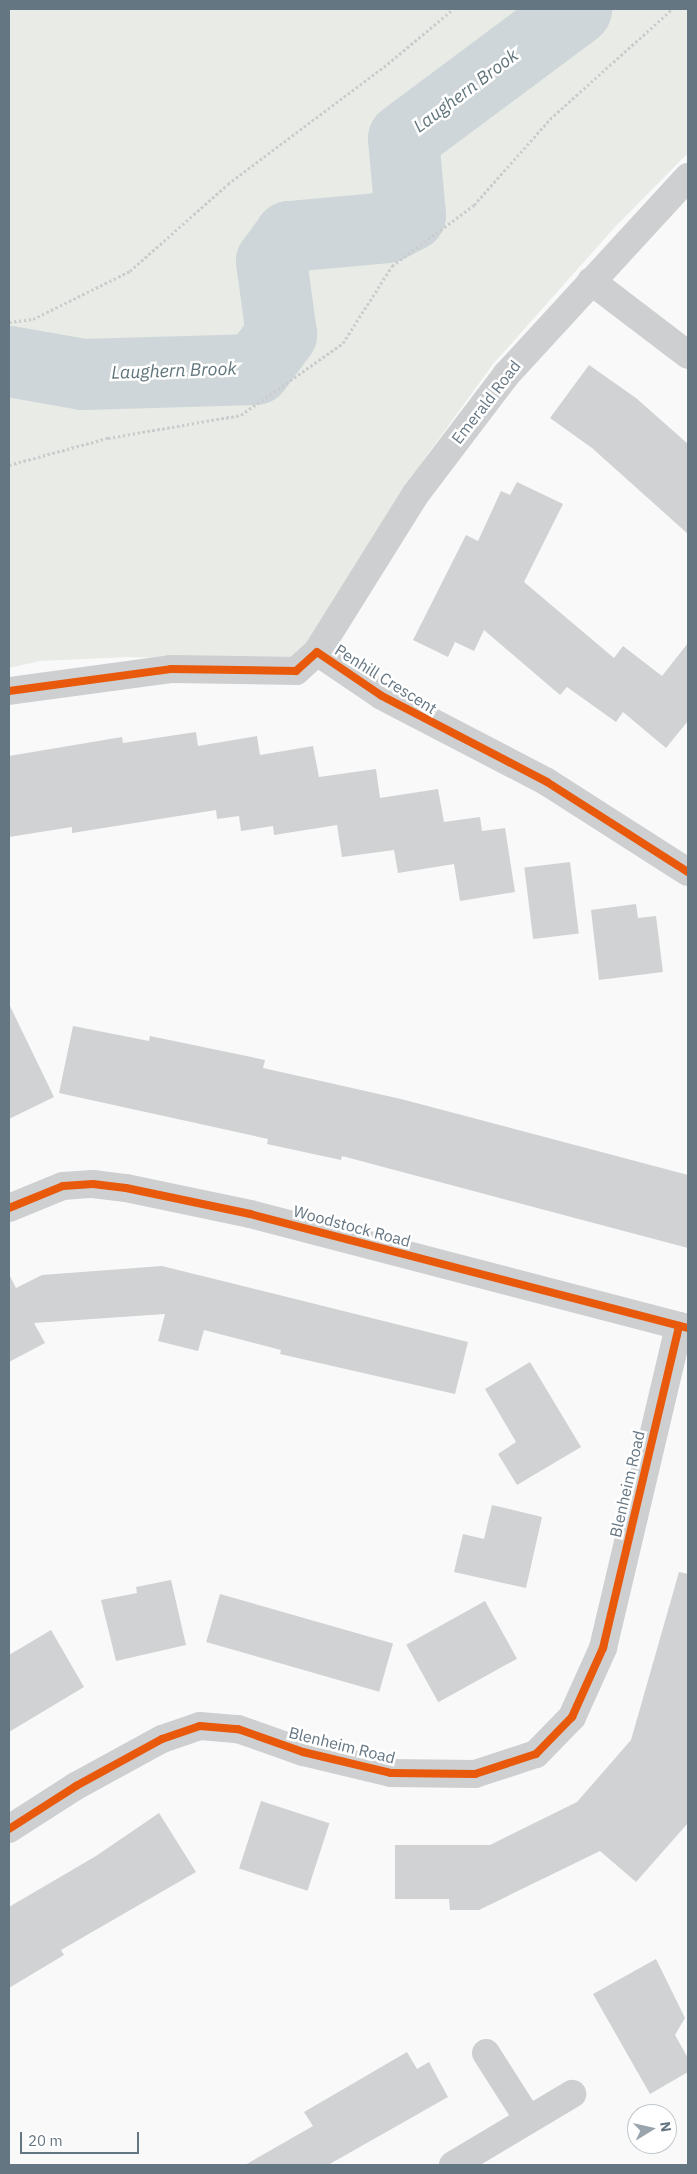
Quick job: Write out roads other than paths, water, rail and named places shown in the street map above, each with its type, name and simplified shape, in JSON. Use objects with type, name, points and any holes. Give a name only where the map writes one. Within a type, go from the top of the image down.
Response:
[{"type":"street","name":"Emerald Road","points":[[317,652],[415,495],[506,374],[688,177]]},
{"type":"street","points":[[590,281],[688,356]]},
{"type":"street","name":"Penhill Crescent","points":[[9,692],[172,669],[296,671],[317,652],[382,696],[547,782],[688,872]]},
{"type":"street","name":"Woodstock Road","points":[[9,1208],[63,1186],[93,1184],[126,1188],[250,1214],[683,1327]]},
{"type":"street","name":"Blenheim Road","points":[[9,1829],[76,1786],[162,1739],[200,1726],[238,1729],[303,1752],[391,1773],[476,1774],[536,1754],[572,1716],[603,1648],[683,1327]]},
{"type":"street","points":[[486,2052],[528,2119]]},
{"type":"street","points":[[453,2165],[572,2094]]},
{"type":"waterway","name":"Laughern Brook","points":[[9,361],[83,374],[255,369],[281,334],[271,261],[289,236],[387,227],[410,215],[403,138],[576,9]]}]
